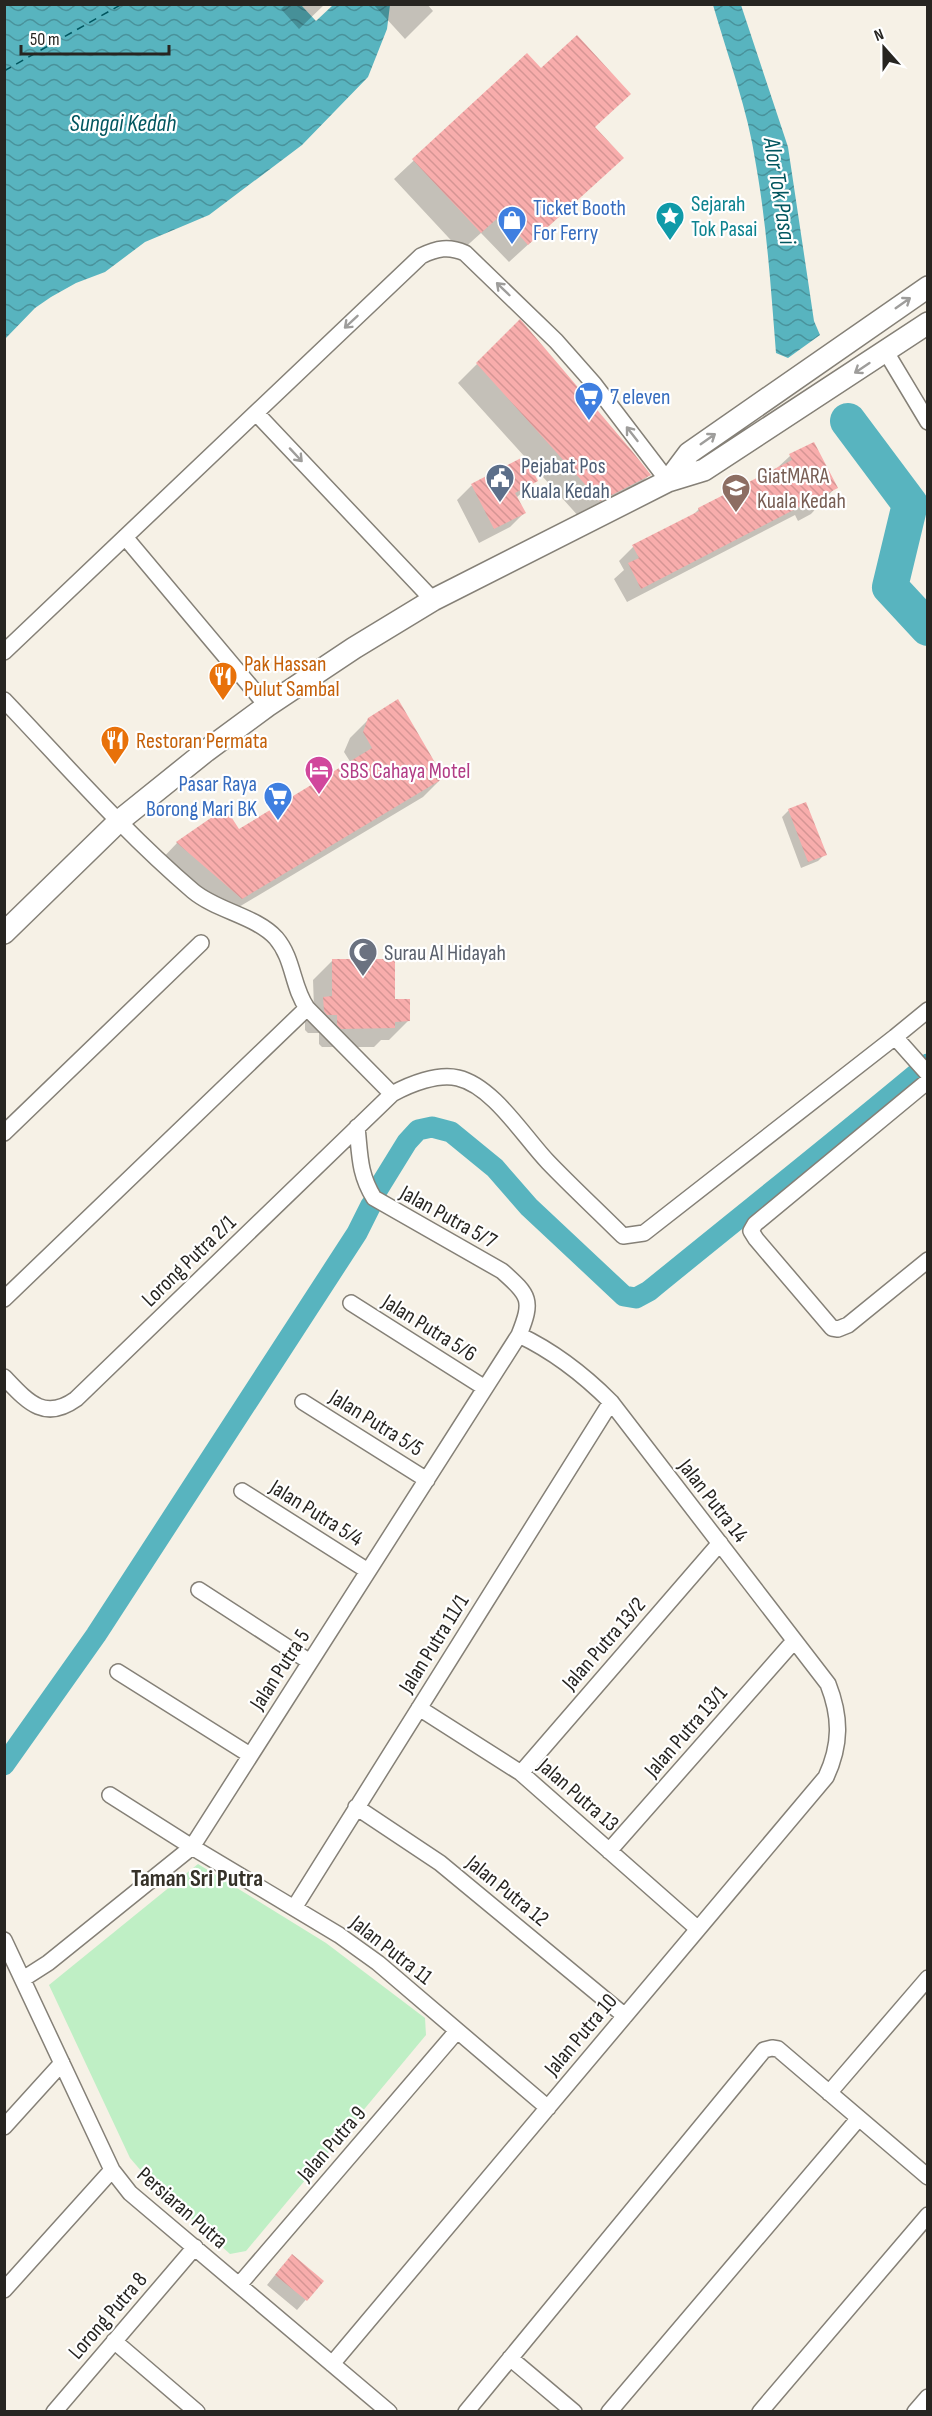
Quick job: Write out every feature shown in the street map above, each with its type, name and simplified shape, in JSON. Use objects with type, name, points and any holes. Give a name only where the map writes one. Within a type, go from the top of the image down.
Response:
[{"type":"main road","points":[[668,481],[689,453],[927,287]]},
{"type":"main road","points":[[4,933],[119,821],[206,751],[267,706],[354,648],[433,600],[668,481],[704,470],[927,323]]},
{"type":"street","points":[[4,652],[421,256],[433,250],[455,248],[465,253],[556,340],[594,384],[668,481]]},
{"type":"street","points":[[886,352],[927,422]]},
{"type":"street","points":[[256,413],[433,600]]},
{"type":"street","points":[[125,537],[267,706]]},
{"type":"street","points":[[4,700],[119,821],[204,899],[267,930],[287,955],[300,999],[392,1094],[407,1085],[447,1077],[459,1078],[474,1086],[494,1100],[547,1161],[623,1236],[644,1233],[710,1184],[927,1010]]},
{"type":"street","points":[[4,1133],[201,943]]},
{"type":"street","points":[[4,1299],[307,1008]]},
{"type":"street","points":[[895,1037],[925,1073],[755,1224],[751,1231],[832,1328],[838,1329],[848,1325],[927,1260]]},
{"type":"street","name":"Lorong Putra 2/1","points":[[4,1377],[23,1397],[42,1409],[60,1408],[76,1400],[392,1094]]},
{"type":"street","name":"Jalan Putra 5/7","points":[[357,1128],[361,1171],[374,1198],[502,1271],[518,1286],[526,1298],[528,1312],[519,1335]]},
{"type":"street","name":"Jalan Putra 5/6","points":[[351,1303],[485,1388]]},
{"type":"street","name":"Jalan Putra 5","points":[[23,1979],[48,1963],[192,1847],[519,1335]]},
{"type":"street","name":"Jalan Putra 14","points":[[519,1335],[565,1361],[585,1376],[611,1402],[828,1684],[839,1722]]},
{"type":"street","name":"Jalan Putra 5/5","points":[[303,1402],[427,1480]]},
{"type":"street","name":"Jalan Putra 11/1","points":[[294,1908],[611,1402]]},
{"type":"street","name":"Jalan Putra 5/4","points":[[242,1491],[368,1571]]},
{"type":"street","name":"Jalan Putra 13/2","points":[[521,1773],[720,1543]]},
{"type":"street","points":[[199,1590],[310,1662]]},
{"type":"street","name":"Jalan Putra 13/1","points":[[609,1851],[794,1641]]},
{"type":"street","points":[[118,1672],[250,1755]]},
{"type":"street","name":"Jalan Putra 13","points":[[419,1708],[521,1773],[698,1929]]},
{"type":"street","name":"Jalan Putra 10","points":[[333,2364],[826,1777],[835,1754],[839,1722]]},
{"type":"street","name":"Jalan Putra 11","points":[[110,1795],[339,1935],[378,1963],[548,2108]]},
{"type":"street","name":"Jalan Putra 12","points":[[356,1807],[440,1863],[625,2016]]},
{"type":"street","name":"Persiaran Putra","points":[[4,1940],[112,2170],[130,2193],[389,2412]]},
{"type":"street","points":[[829,2093],[927,1978]]},
{"type":"street","name":"Jalan Putra 9","points":[[239,2285],[458,2031]]},
{"type":"street","points":[[466,2412],[764,2050],[778,2049],[927,2177]]},
{"type":"street","points":[[4,2127],[62,2063]]},
{"type":"street","points":[[609,2412],[859,2118]]},
{"type":"street","points":[[4,2290],[112,2170]]},
{"type":"street","points":[[760,2412],[927,2215]]},
{"type":"street","name":"Lorong Putra 8","points":[[54,2412],[195,2247]]},
{"type":"street","points":[[114,2341],[197,2412]]},
{"type":"street","points":[[510,2358],[574,2412]]},
{"type":"street","points":[[915,2412],[927,2397]]},
{"type":"green space","points":[[198,1864],[326,1943],[425,2018],[426,2035],[246,2251],[230,2254],[149,2180],[130,2158],[49,1985]]},
{"type":"water","name":"Sungai Kedah","points":[[5,5],[390,5],[387,29],[368,77],[302,145],[209,215],[145,242],[105,272],[76,283],[51,297],[35,308],[5,339]]},
{"type":"water","name":"Alor Tok Pasai","points":[[713,5],[741,5],[788,147],[814,321],[820,335],[788,358],[776,353],[760,188],[743,104]]},
{"type":"pier","points":[[301,5],[333,5],[316,21]]},
{"type":"building","points":[[577,35],[631,94],[595,127],[624,158],[528,245],[501,215],[481,233],[412,159],[527,53],[541,68]]},
{"type":"building","points":[[520,319],[651,475],[600,501],[476,363]]},
{"type":"building","points":[[814,442],[838,488],[824,495],[827,500],[812,508],[809,502],[641,589],[628,563],[639,558],[632,545],[792,460],[789,454]]},
{"type":"building","name":"Pejabat Pos Kuala Kedah","points":[[525,456],[538,481],[515,493],[526,513],[494,529],[471,484]]},
{"type":"building","points":[[398,699],[444,778],[242,899],[176,842],[218,813],[230,815],[239,829],[372,748],[363,732],[368,718]]},
{"type":"building","points":[[806,802],[827,855],[808,862],[788,809]]},
{"type":"building","name":"Surau Al Hidayah","points":[[332,959],[395,959],[395,999],[410,999],[410,1021],[395,1022],[395,1028],[341,1029],[337,1025],[337,1015],[327,1015],[324,1011],[323,997],[332,996]]},
{"type":"building","points":[[292,2254],[324,2281],[307,2301],[275,2275]]},
{"type":"waterway","name":"Alor Tok Pasai","points":[[848,421],[910,504],[890,587],[928,628]]},
{"type":"waterway","points":[[378,1189],[407,1142],[418,1130],[432,1127],[451,1132],[495,1168],[529,1207],[624,1296],[636,1298],[649,1291],[928,1064]]},
{"type":"waterway","points":[[4,1765],[96,1635],[357,1233],[371,1205]]},
{"type":"ferry route","points":[[4,71],[122,4]]},
{"type":"place","name":"Sejarah Tok Pasai","points":[[670,242]]},
{"type":"place","name":"Ticket Booth For Ferry","points":[[512,246]]},
{"type":"place","name":"7 eleven","points":[[589,422]]},
{"type":"place","name":"Pejabat Pos Kuala Kedah","points":[[500,504]]},
{"type":"place","name":"GiatMARA Kuala Kedah","points":[[736,514]]},
{"type":"place","name":"Pak Hassan Pulut Sambal","points":[[223,702]]},
{"type":"place","name":"Restoran Permata","points":[[115,766]]},
{"type":"place","name":"SBS Cahaya Motel","points":[[319,796]]},
{"type":"place","name":"Pasar Raya Borong Mari BK","points":[[278,822]]},
{"type":"place","name":"Surau Al Hidayah","points":[[363,978]]},
{"type":"district","name":"Taman Sri Putra","points":[[197,1878]]}]
